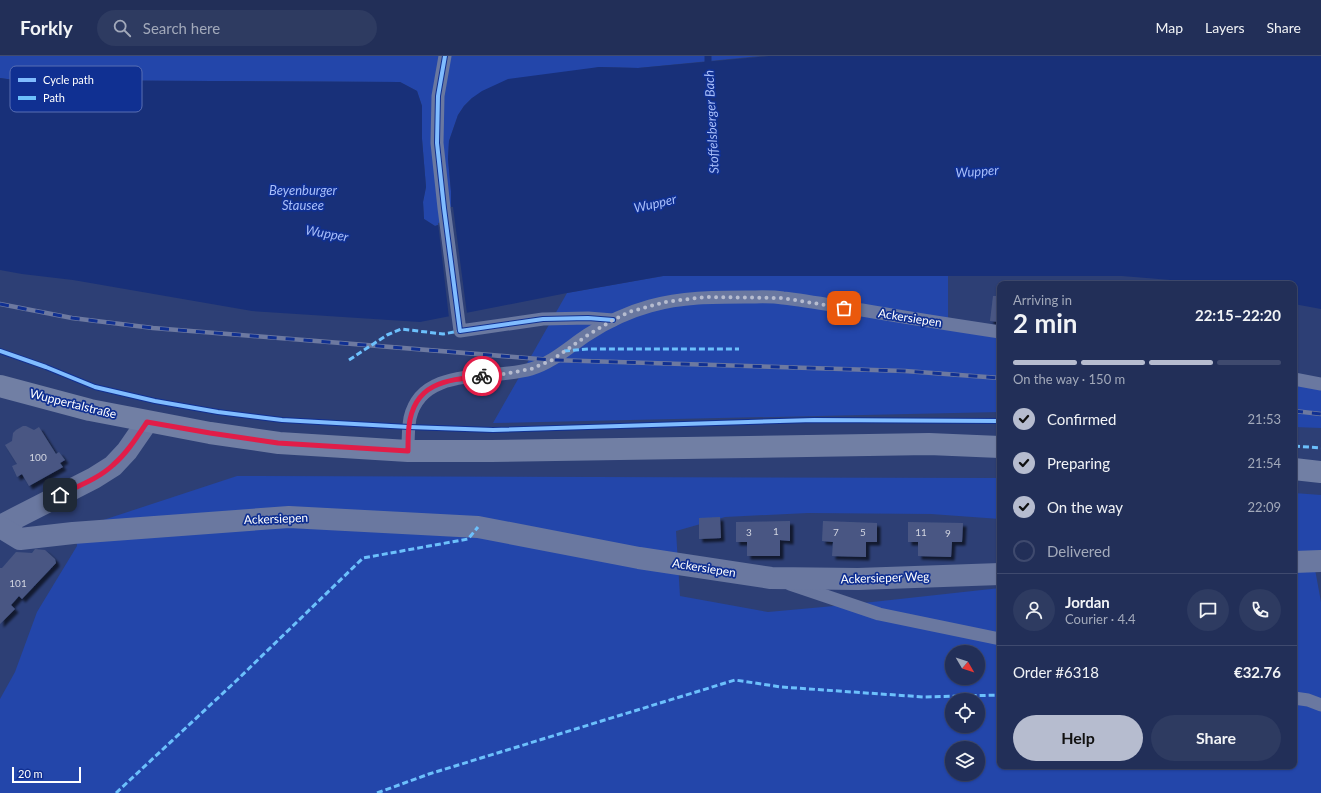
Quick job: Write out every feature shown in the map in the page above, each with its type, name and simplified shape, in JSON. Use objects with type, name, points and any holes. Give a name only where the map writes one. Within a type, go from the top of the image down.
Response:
[{"type":"main road","name":"Wuppertalstraße","points":[[0,386],[90,410],[210,433],[278,443],[408,451],[507,451],[929,444],[997,447]]},
{"type":"main road","points":[[1297,469],[1321,472]]},
{"type":"street","points":[[0,527],[94,478],[113,466],[127,451],[147,422]]},
{"type":"street","name":"Ackersiepen","points":[[0,527],[20,539],[73,533],[289,517],[478,526],[639,558],[771,578]]},
{"type":"street","points":[[1297,562],[1321,561]]},
{"type":"street","name":"Ackersieper Weg","points":[[771,578],[858,579],[997,574]]},
{"type":"lane","points":[[445,56],[438,96],[437,143],[460,331],[543,319],[588,318],[613,320]]},
{"type":"lane","name":"Ackersiepen","points":[[408,451],[408,427],[414,406],[425,392],[433,386],[460,379],[531,369],[552,360],[613,320],[629,312],[653,305],[705,297],[782,298],[997,332]]},
{"type":"lane","points":[[1297,380],[1321,384]]},
{"type":"lane","name":"Ackersiepen","points":[[771,578],[879,614],[997,638]]},
{"type":"lane","points":[[1297,698],[1308,700],[1321,705]]},
{"type":"shaded area","points":[[0,56],[760,56],[638,68],[599,67],[472,98],[458,115],[449,141],[448,159],[451,191],[451,221],[435,226],[424,219],[423,202],[426,187],[422,139],[422,106],[417,91],[400,82],[142,81],[142,66],[10,66],[10,79],[0,78]]},
{"type":"shaded area","points":[[663,276],[948,276],[948,330],[997,338],[997,412],[493,423],[567,293]]},
{"type":"shaded area","points":[[1297,386],[1321,390],[1321,428],[1297,427]]},
{"type":"shaded area","points":[[237,476],[997,478],[997,519],[931,514],[808,513],[725,517],[676,531],[680,596],[768,612],[997,588],[997,769],[1297,769],[1297,493],[1321,495],[1321,553],[1312,553],[1321,602],[1321,793],[0,793],[0,699],[15,672],[37,612],[77,546],[76,529]]},
{"type":"water","name":"Beyenburger Stausee","points":[[769,56],[1321,56],[1321,309],[1297,305],[1297,281],[1183,281],[1122,276],[663,276],[420,322],[252,311],[73,280],[0,270],[0,78],[10,79],[10,112],[142,112],[142,81],[400,82],[417,91],[422,106],[422,139],[426,187],[423,202],[424,219],[435,226],[451,221],[451,191],[448,159],[449,141],[458,115],[472,98],[482,91],[508,79],[599,67],[638,68]]},
{"type":"pier","points":[[449,207],[453,207],[467,314],[449,318],[438,223],[449,220]]},
{"type":"building","points":[[993,296],[997,296],[997,322],[990,321]]},
{"type":"building","points":[[23,426],[34,430],[39,427],[56,454],[59,452],[65,460],[60,463],[63,467],[29,486],[22,474],[17,477],[12,466],[17,464],[5,445],[12,441],[13,433]]},
{"type":"building","points":[[720,517],[721,538],[699,539],[699,518]]},
{"type":"building","points":[[790,521],[790,541],[780,540],[780,556],[747,556],[747,542],[736,542],[736,522]]},
{"type":"building","points":[[823,521],[877,523],[877,542],[866,542],[866,557],[832,556],[833,542],[822,541]]},
{"type":"building","points":[[908,522],[963,523],[962,542],[952,542],[951,557],[918,556],[918,542],[908,542]]},
{"type":"building","points":[[35,549],[45,550],[55,559],[56,563],[22,599],[19,596],[11,605],[15,609],[0,624],[0,568],[2,568],[16,552],[32,553]]},
{"type":"waterway","name":"Stoffelsberger Bach","points":[[708,56],[708,70]]},
{"type":"railway","points":[[0,304],[72,318],[153,328],[552,360],[905,371],[997,378]]},
{"type":"railway","points":[[1297,411],[1321,414]]},
{"type":"marked path","points":[[349,360],[387,335],[401,329],[443,334],[460,331]]},
{"type":"marked path","points":[[564,351],[589,349],[739,349]]},
{"type":"marked path","points":[[1297,446],[1321,448]]},
{"type":"marked path","points":[[116,793],[236,681],[363,558],[468,539],[478,527]]},
{"type":"marked path","points":[[377,793],[429,774],[735,680],[781,687],[924,697],[997,695]]},
{"type":"cycle path","points":[[445,56],[438,96],[437,143],[460,331],[543,319],[588,318],[613,320]]},
{"type":"cycle path","points":[[0,351],[46,367],[95,387],[155,401],[218,412],[282,420],[493,430],[814,420],[997,421]]},
{"type":"way so far","points":[[482,376],[520,372],[540,366],[552,360],[613,320],[629,312],[665,302],[705,297],[782,298],[844,308]]},
{"type":"route","points":[[60,495],[94,478],[113,466],[127,451],[147,422],[278,443],[408,451],[408,427],[414,406],[419,398],[433,386],[460,379],[482,376]]},
{"type":"water label","name":"Wupper","points":[[977,171]]},
{"type":"water label","name":"Wupper","points":[[655,203]]},
{"type":"water label","name":"Wupper","points":[[327,233]]}]
